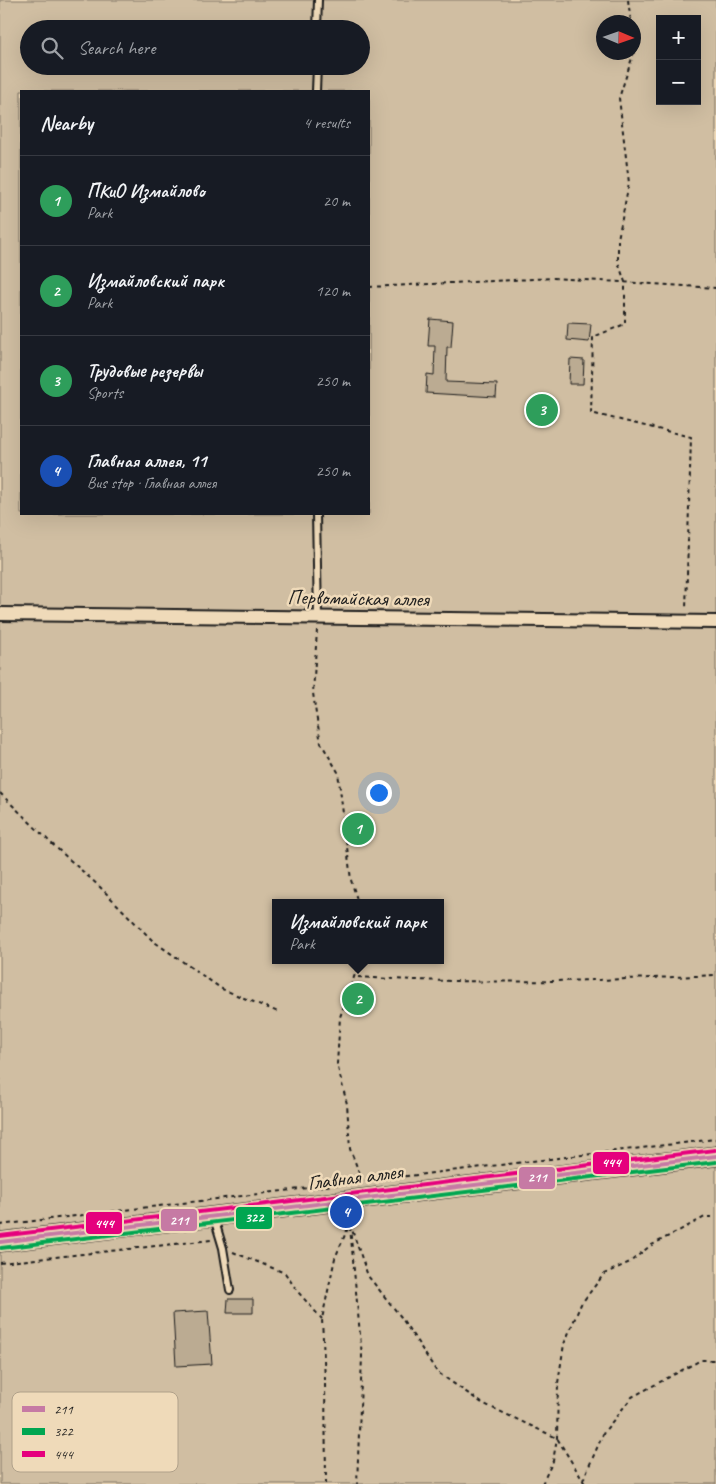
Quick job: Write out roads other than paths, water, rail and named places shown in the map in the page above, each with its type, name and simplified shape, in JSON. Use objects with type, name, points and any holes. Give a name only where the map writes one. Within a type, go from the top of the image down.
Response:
[{"type":"main road","name":"Главная аллея","points":[[0,1242],[716,1156]]},
{"type":"street","name":"Первомайская аллея","points":[[0,614],[716,622]]},
{"type":"lane","points":[[317,20],[318,0]]},
{"type":"lane","points":[[316,90],[317,75]]},
{"type":"lane","points":[[316,515],[318,617]]},
{"type":"lane","points":[[214,1217],[223,1248],[230,1290]]},
{"type":"place","name":"Трудовые резервы","points":[[542,410]]},
{"type":"place","name":"ПКиО Измайлово","points":[[358,829]]},
{"type":"place","name":"Измайловский парк","points":[[358,999]]},
{"type":"place","name":"Главная аллея, 11","points":[[346,1212]]}]
